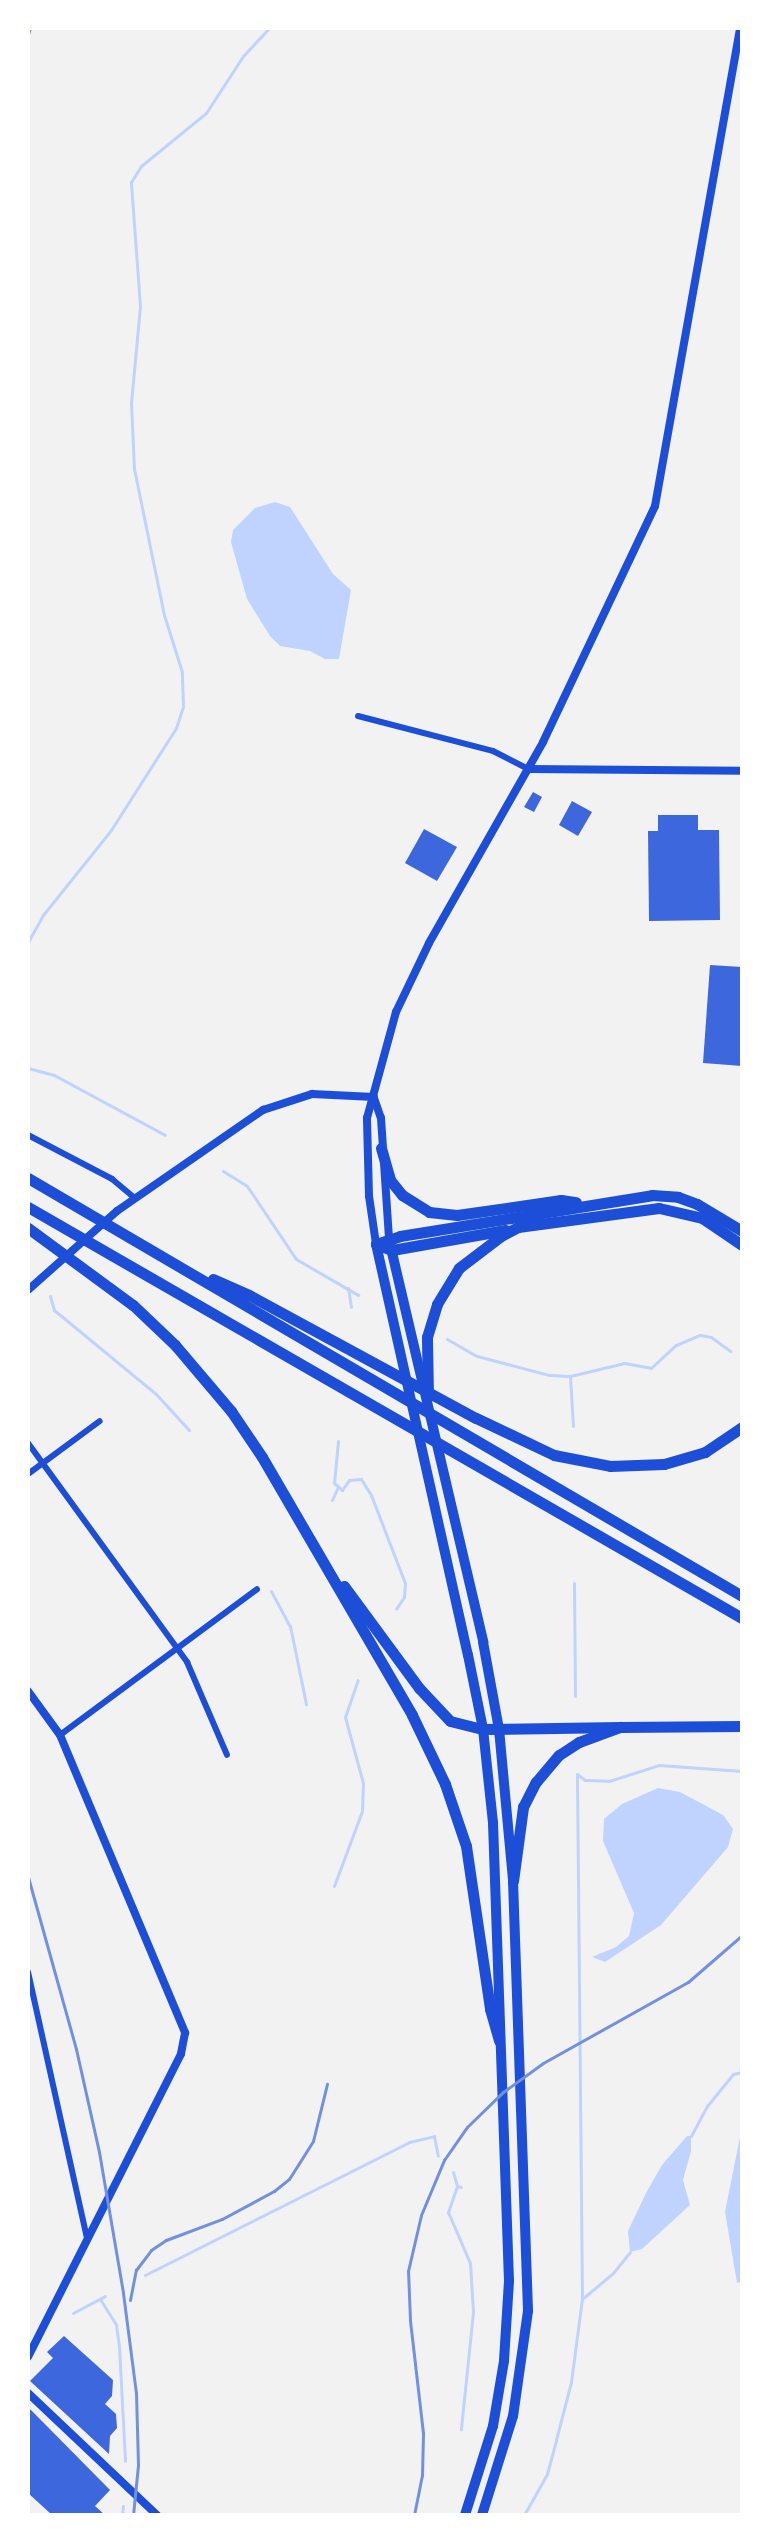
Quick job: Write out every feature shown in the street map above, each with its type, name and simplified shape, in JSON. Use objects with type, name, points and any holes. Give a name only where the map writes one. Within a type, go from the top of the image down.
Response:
[{"type":"highway","points":[[381,1148],[390,1180],[402,1195],[429,1212],[484,1213],[561,1200],[588,1204]]},
{"type":"highway","points":[[28,1178],[742,1596]]},
{"type":"highway","points":[[390,1244],[588,1204],[667,1195],[697,1204],[742,1231]]},
{"type":"highway","points":[[28,1207],[487,1474],[742,1618]]},
{"type":"highway","points":[[376,1244],[659,1208],[702,1218],[742,1245]]},
{"type":"highway","points":[[428,1401],[427,1337],[442,1293],[473,1254],[518,1227]]},
{"type":"highway","points":[[28,1228],[133,1305],[201,1374],[262,1457],[412,1715],[445,1784],[472,1875],[490,2009],[499,2041]]},
{"type":"highway","points":[[166,1258],[249,1295],[476,1418],[554,1455],[592,1464],[628,1467],[664,1464],[696,1456],[722,1443],[742,1427]]},
{"type":"highway","points":[[294,1513],[371,1626],[429,1701],[450,1721],[483,1729],[742,1726]]},
{"type":"highway","points":[[513,1881],[518,1821],[536,1782],[559,1755],[579,1742],[620,1727]]},
{"type":"main road","points":[[376,1244],[483,1729],[493,1823],[509,2281],[504,2361],[493,2426],[465,2515]]},
{"type":"main road","points":[[390,1244],[483,1642],[499,1729],[513,1881],[528,2311],[513,2416],[482,2515]]},
{"type":"street","points":[[376,1244],[367,1159],[367,1118],[386,1041],[411,977],[528,769],[655,506],[737,67],[740,28]]},
{"type":"street","points":[[358,716],[493,751],[528,769],[742,771]]},
{"type":"street","points":[[28,1290],[135,1198],[275,1105],[324,1093],[374,1097]]},
{"type":"street","points":[[374,1097],[381,1118],[390,1244]]},
{"type":"street","points":[[28,1135],[112,1179],[135,1198]]},
{"type":"street","points":[[28,1474],[100,1421]]},
{"type":"street","points":[[28,1443],[187,1662],[227,1755]]},
{"type":"street","points":[[60,1735],[257,1589]]},
{"type":"street","points":[[28,1691],[60,1735],[185,2033],[181,2054],[28,2357]]},
{"type":"street","points":[[28,1972],[88,2242]]},
{"type":"street","points":[[28,2393],[157,2515]]},
{"type":"water","points":[[275,502],[290,507],[333,574],[351,590],[339,659],[325,659],[310,651],[280,646],[270,636],[247,599],[231,542],[233,530],[255,508]]},
{"type":"water","points":[[658,1788],[680,1792],[723,1815],[733,1829],[728,1847],[661,1925],[605,1962],[592,1957],[616,1947],[629,1936],[634,1913],[603,1841],[604,1819],[622,1804]]},
{"type":"water","points":[[742,2127],[742,2281],[737,2283],[725,2212]]},
{"type":"water","points":[[687,2136],[691,2136],[691,2151],[683,2180],[690,2205],[642,2249],[630,2252],[628,2231],[646,2193],[662,2165]]},
{"type":"building","points":[[533,792],[542,797],[534,812],[524,807]]},
{"type":"building","points":[[572,801],[592,812],[578,836],[559,825]]},
{"type":"building","points":[[658,815],[698,815],[698,830],[719,830],[720,920],[649,921],[648,831],[658,831]]},
{"type":"building","points":[[424,829],[457,847],[437,881],[405,863]]},
{"type":"building","points":[[710,965],[742,967],[742,1066],[703,1063]]},
{"type":"building","points":[[64,2336],[113,2380],[112,2396],[105,2404],[116,2414],[117,2428],[110,2436],[109,2454],[30,2381],[53,2358],[47,2352]]},
{"type":"building","points":[[28,2407],[110,2490],[95,2506],[105,2515],[52,2515],[28,2493]]},
{"type":"waterway","points":[[28,942],[43,915],[111,830],[176,728],[183,706],[182,672],[164,615],[134,469],[131,403],[140,306],[131,182],[141,166],[206,113],[243,56],[269,28]]},
{"type":"waterway","points":[[28,1068],[54,1075],[165,1135]]},
{"type":"waterway","points":[[223,1171],[247,1186],[296,1259],[358,1295]]},
{"type":"waterway","points":[[348,1288],[351,1307]]},
{"type":"waterway","points":[[50,1296],[54,1310],[156,1394],[189,1430]]},
{"type":"waterway","points":[[447,1339],[477,1356],[549,1375],[570,1376],[624,1363],[651,1368],[676,1345],[700,1335],[711,1337],[730,1351]]},
{"type":"waterway","points":[[570,1376],[573,1426]]},
{"type":"waterway","points":[[338,1441],[334,1483],[342,1490],[349,1480],[361,1479],[371,1495],[405,1583],[404,1597],[396,1609]]},
{"type":"waterway","points":[[332,1500],[337,1489]]},
{"type":"waterway","points":[[574,1583],[575,1696]]},
{"type":"waterway","points":[[271,1591],[290,1626],[306,1704]]},
{"type":"waterway","points":[[334,1886],[362,1811],[363,1783],[345,1717],[358,1680]]},
{"type":"waterway","points":[[577,1774],[585,1780],[609,1781],[659,1765],[742,1771]]},
{"type":"waterway","points":[[524,2515],[547,2474],[571,2382],[582,2299],[577,1774]]},
{"type":"waterway","points":[[691,2136],[707,2106],[733,2074],[742,2072]]},
{"type":"waterway","points":[[145,2275],[409,2142],[434,2136],[438,2156]]},
{"type":"waterway","points":[[453,2172],[457,2186],[461,2187]]},
{"type":"waterway","points":[[457,2186],[448,2212],[470,2263],[473,2312],[461,2429]]},
{"type":"waterway","points":[[582,2299],[613,2273],[630,2252]]},
{"type":"waterway","points":[[73,2313],[105,2296]]},
{"type":"waterway","points":[[100,2299],[116,2325],[125,2461]]},
{"type":"waterway","points":[[122,2515],[123,2506]]},
{"type":"railway","points":[[28,34],[30,28]]},
{"type":"railway","points":[[28,1877],[76,2049],[99,2152],[123,2293],[136,2393],[138,2465],[133,2515]]},
{"type":"railway","points":[[414,2515],[422,2475],[423,2433],[410,2320],[408,2271],[421,2215],[444,2160],[467,2127],[503,2092],[543,2063],[688,1982],[742,1935]]},
{"type":"railway","points":[[130,2300],[136,2270],[151,2250],[166,2240],[222,2219],[274,2191],[289,2179],[313,2141],[327,2084]]}]
